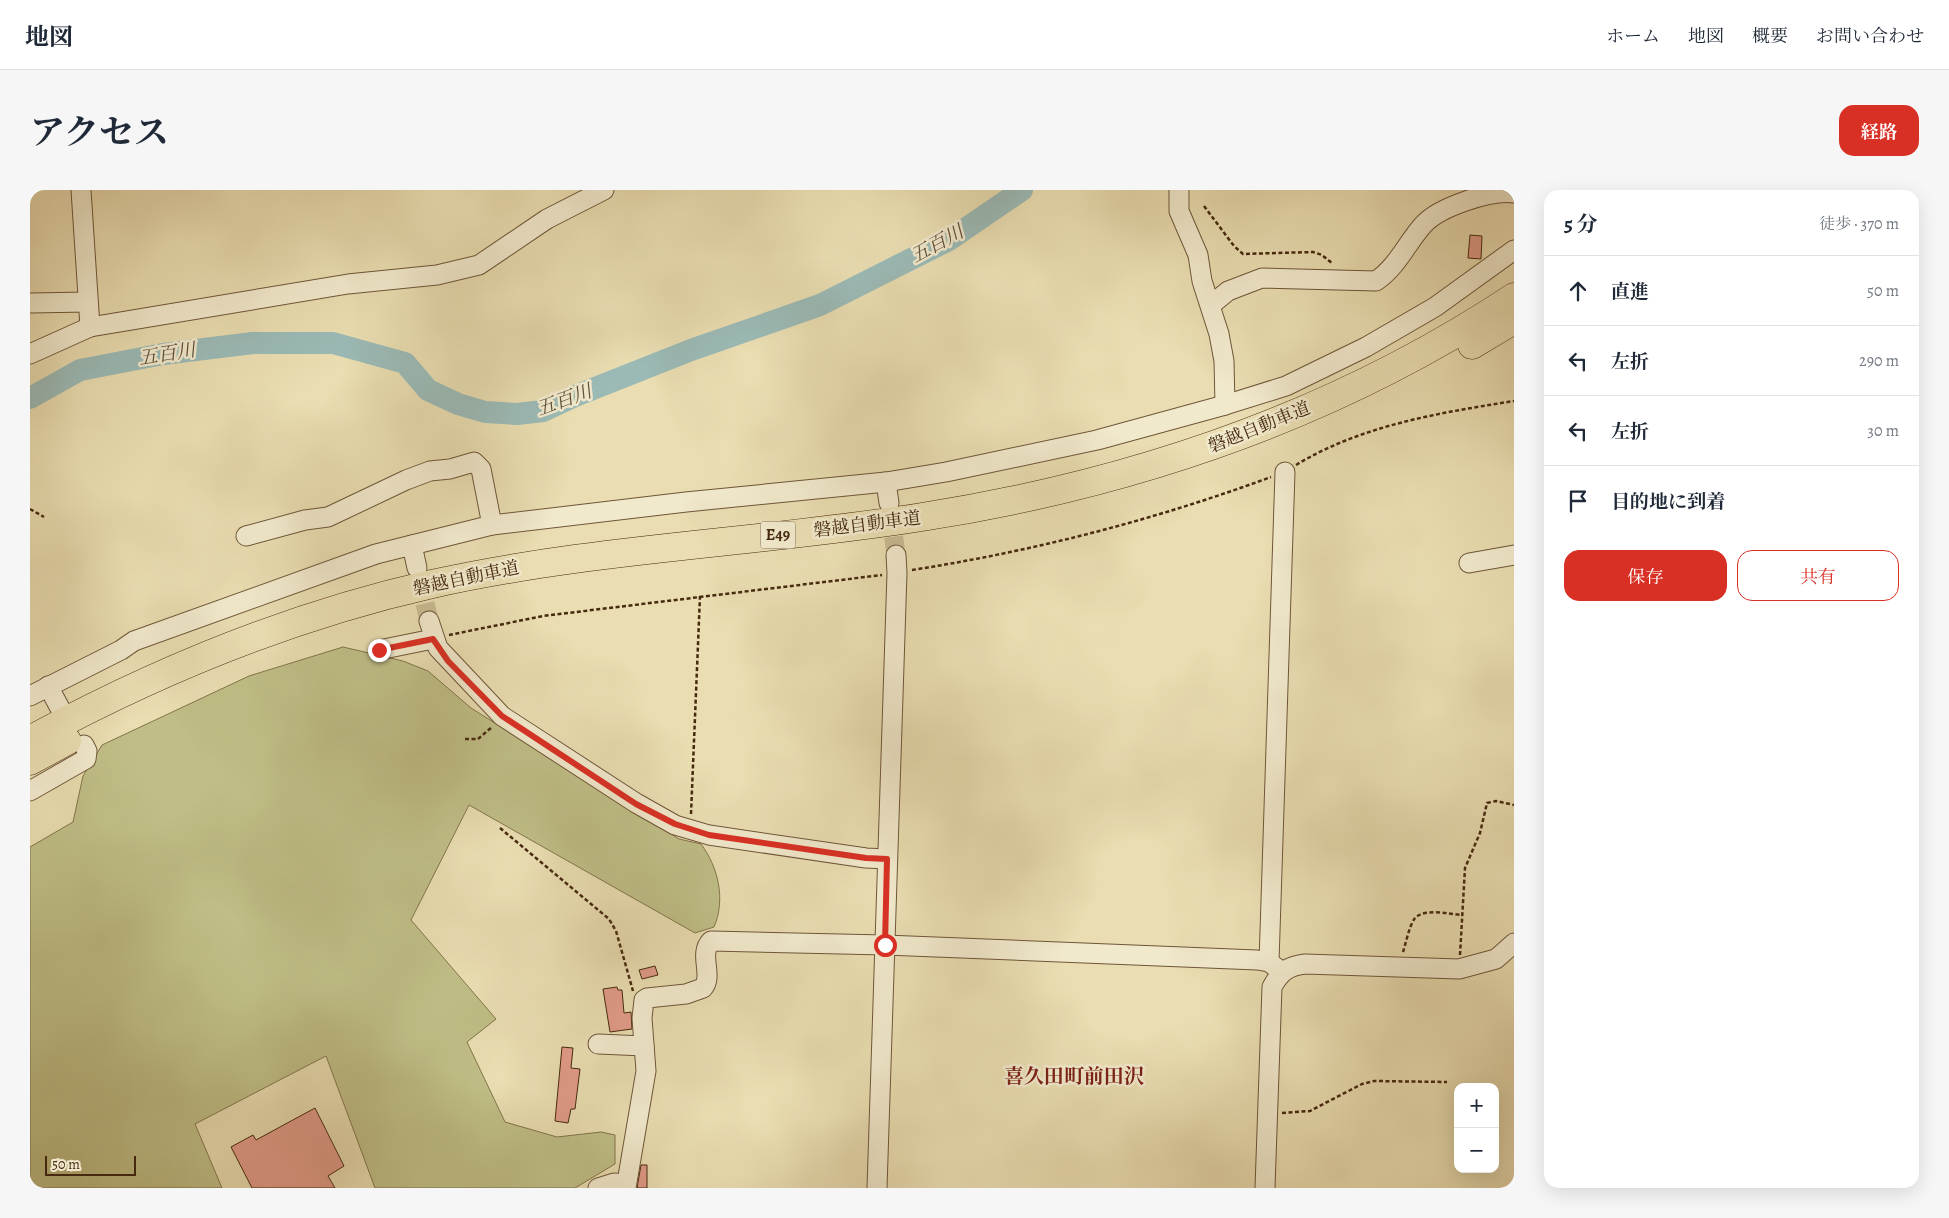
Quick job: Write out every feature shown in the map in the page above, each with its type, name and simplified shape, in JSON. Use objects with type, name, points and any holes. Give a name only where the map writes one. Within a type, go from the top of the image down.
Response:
[{"type":"highway","name":"磐越自動車道","points":[[30,740],[114,695],[263,633],[335,609],[430,584],[581,557],[921,518],[1047,494],[1135,472],[1254,430],[1347,391],[1426,350],[1514,297]]},
{"type":"highway","name":"磐越自動車道","points":[[30,761],[121,712],[222,668],[340,626],[433,602],[584,575],[919,536],[1052,512],[1140,489],[1255,450],[1353,408],[1427,371],[1514,320]]},
{"type":"street","points":[[81,190],[90,327]]},
{"type":"street","points":[[30,354],[90,327],[348,284],[438,276],[471,267],[479,264],[547,219],[604,190]]},
{"type":"street","points":[[1178,190],[1179,211],[1198,255],[1202,281],[1211,305],[1222,346],[1225,405]]},
{"type":"street","points":[[1211,305],[1228,291],[1262,278],[1376,281],[1432,217],[1481,194],[1505,191],[1514,193]]},
{"type":"street","points":[[61,710],[37,690],[121,650],[134,641],[376,554],[412,544],[492,525],[677,503],[886,482],[954,470],[1097,440],[1225,405],[1286,386],[1366,347],[1435,307],[1514,250]]},
{"type":"street","points":[[30,303],[88,302]]},
{"type":"street","points":[[246,536],[305,520],[328,517],[406,480],[430,471],[450,469],[474,462],[482,469],[492,525]]},
{"type":"street","points":[[1265,1188],[1272,988],[1275,967],[1285,472]]},
{"type":"street","points":[[886,482],[889,503]]},
{"type":"street","points":[[412,544],[417,568]]},
{"type":"street","points":[[1468,563],[1514,556]]},
{"type":"street","points":[[877,1188],[897,564]]},
{"type":"street","points":[[379,650],[431,630],[448,661],[502,716],[636,804],[675,824],[690,830],[856,857],[887,859]]},
{"type":"street","points":[[30,791],[86,759],[87,751],[84,745]]},
{"type":"street","points":[[598,1188],[614,1183],[626,1186],[646,1071],[643,1004],[647,998],[686,994],[702,988],[707,980],[705,950],[711,941],[885,945],[1288,968],[1304,964],[1459,969],[1486,963],[1511,951]]},
{"type":"street","points":[[598,1044],[644,1046]]},
{"type":"path","points":[[1204,206],[1234,246],[1243,254],[1313,252],[1332,262],[1348,280]]},
{"type":"path","points":[[431,630],[700,596],[897,564],[1010,554],[1127,524],[1285,472],[1331,447],[1390,425],[1415,418],[1514,401]]},
{"type":"path","points":[[30,509],[44,517]]},
{"type":"path","points":[[690,830],[700,596]]},
{"type":"path","points":[[466,739],[478,739],[488,732],[502,716]]},
{"type":"path","points":[[1459,969],[1466,868],[1480,833],[1487,803],[1496,801],[1514,805]]},
{"type":"path","points":[[500,828],[609,919],[616,931],[635,996],[643,1004]]},
{"type":"path","points":[[1398,968],[1414,919],[1431,913],[1462,915]]},
{"type":"path","points":[[1268,1112],[1310,1111],[1362,1084],[1374,1081],[1447,1082]]},
{"type":"shaded area","points":[[343,647],[403,661],[428,671],[471,708],[679,839],[701,844],[707,853],[716,873],[720,894],[718,916],[714,927],[695,933],[469,805],[411,920],[496,1019],[467,1042],[505,1122],[557,1137],[601,1132],[615,1135],[615,1164],[575,1188],[375,1188],[326,1056],[195,1124],[222,1188],[30,1188],[30,847],[73,822],[83,776],[102,745],[249,676]]},
{"type":"building","points":[[1470,235],[1482,236],[1481,259],[1468,258]]},
{"type":"building","points":[[655,966],[658,975],[642,979],[639,970]]},
{"type":"building","points":[[617,987],[618,990],[622,990],[624,1013],[631,1012],[632,1029],[610,1032],[603,989]]},
{"type":"building","points":[[562,1047],[573,1048],[571,1068],[580,1069],[575,1109],[571,1109],[568,1123],[555,1121]]},
{"type":"building","points":[[315,1108],[344,1166],[328,1176],[335,1188],[252,1188],[231,1147],[253,1135],[256,1140]]},
{"type":"building","points":[[641,1165],[647,1165],[647,1188],[637,1188]]},
{"type":"waterway","name":"五百川","points":[[30,398],[80,370],[163,354],[253,343],[333,343],[405,363],[428,390],[458,404],[485,412],[517,414],[543,411],[575,396],[691,350],[820,305],[949,240],[1022,190]]},
{"type":"tunnel","points":[[890,509],[896,555]]},
{"type":"tunnel","points":[[419,576],[429,621]]},
{"type":"district","name":"喜久田町前田沢","points":[[1074,1076]]},
{"type":"route","points":[[379,650],[433,639],[448,661],[502,716],[636,804],[675,824],[709,835],[866,858],[887,859],[885,945]]}]
